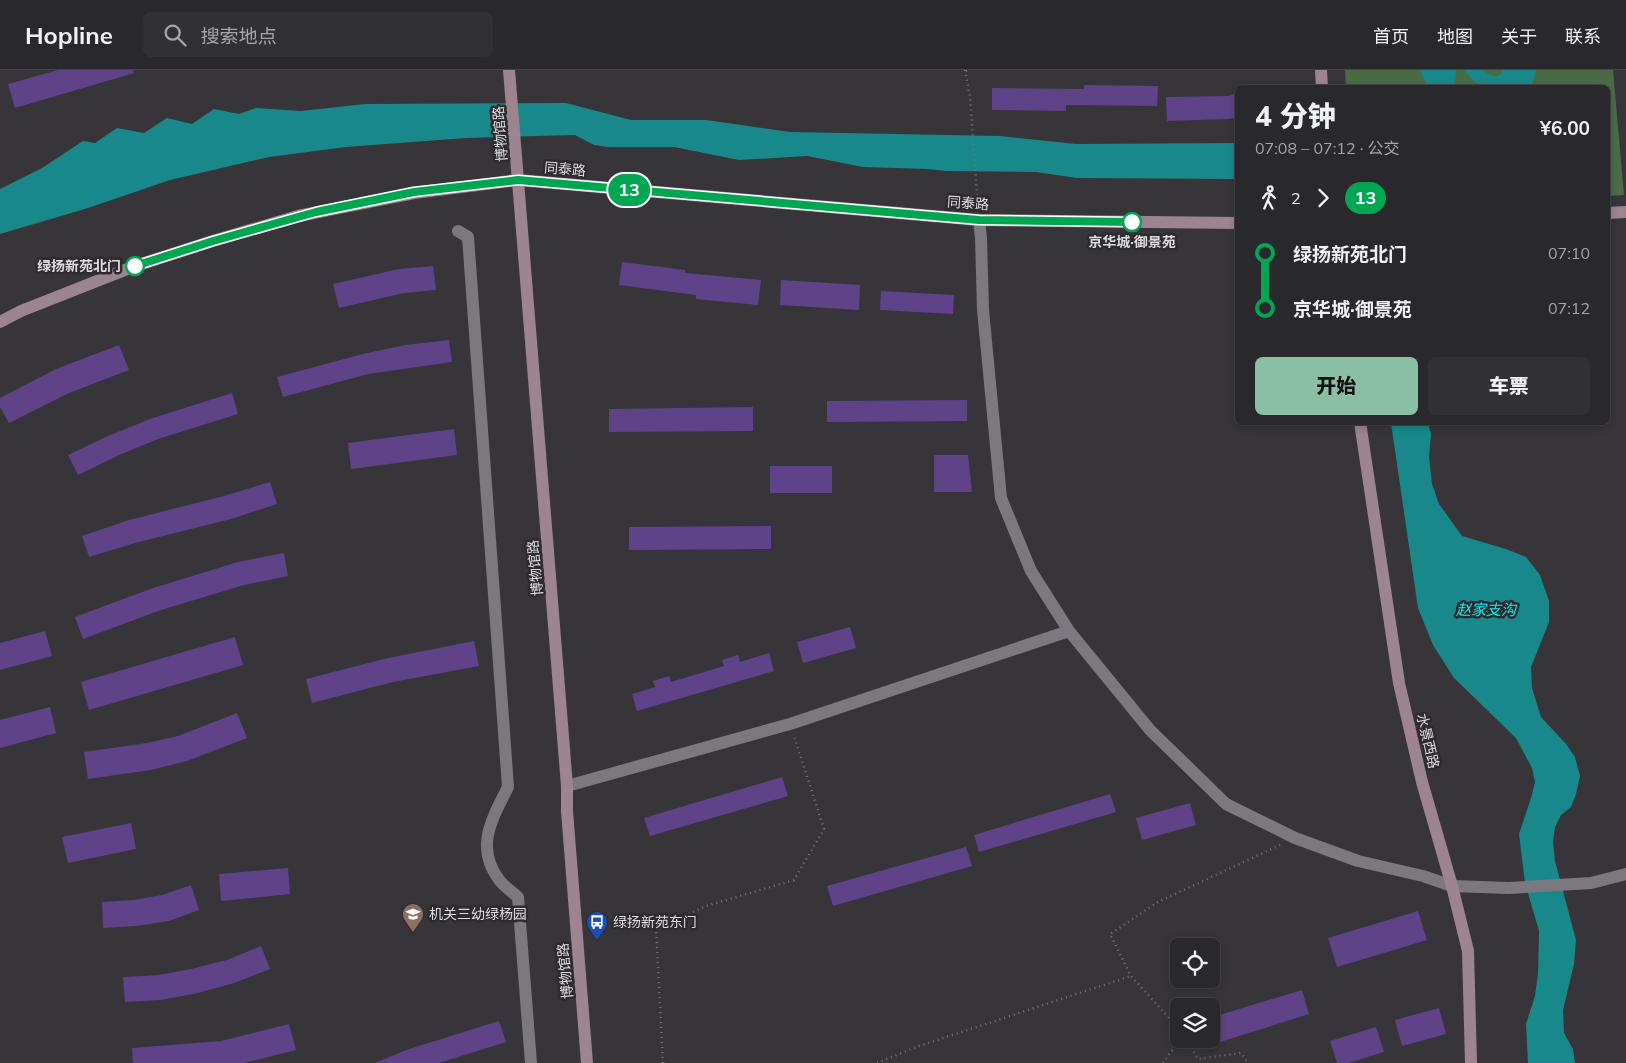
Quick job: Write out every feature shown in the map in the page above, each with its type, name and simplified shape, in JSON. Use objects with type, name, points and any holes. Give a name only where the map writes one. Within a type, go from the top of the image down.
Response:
[{"type":"street","name":"博物馆路","points":[[510,70],[587,1063]]},
{"type":"street","points":[[1321,70],[1322,85]]},
{"type":"street","name":"同泰路","points":[[0,322],[21,311],[135,266],[298,216],[414,192],[518,180],[979,220],[1235,223]]},
{"type":"street","points":[[1610,213],[1626,212]]},
{"type":"street","points":[[979,220],[983,310],[1001,498],[1031,571],[1069,631],[1150,730],[1226,804],[1295,838],[1358,861],[1423,876],[1452,886],[1509,888],[1591,883],[1626,874]]},
{"type":"street","points":[[458,231],[468,237],[508,787],[490,825],[486,846],[490,865],[501,882],[518,897],[531,1063]]},
{"type":"street","name":"水景西路","points":[[1360,425],[1399,683],[1422,782],[1452,886],[1468,951],[1471,1063]]},
{"type":"street","points":[[567,786],[790,724],[1069,631]]},
{"type":"path","points":[[971,70],[966,71],[977,177],[979,220]]},
{"type":"path","points":[[663,1063],[656,928],[706,906],[794,880],[824,828],[790,724]]},
{"type":"path","points":[[1170,1019],[1130,976],[1110,934],[1158,902],[1295,838]]},
{"type":"path","points":[[877,1063],[919,1046],[1130,976]]},
{"type":"path","points":[[1163,1063],[1174,1048]]},
{"type":"path","points":[[1192,1048],[1198,1058],[1241,1052],[1248,1063]]},
{"type":"green space","points":[[1345,70],[1613,70],[1624,195],[1610,196],[1610,85],[1346,85]]},
{"type":"water","points":[[1420,70],[1456,70],[1455,82],[1457,85],[1426,85]]},
{"type":"water","points":[[1464,70],[1481,70],[1495,77],[1500,75],[1503,70],[1536,70],[1532,85],[1487,85],[1475,82]]},
{"type":"water","points":[[566,103],[631,120],[706,120],[790,132],[1000,136],[1076,144],[1235,143],[1235,179],[1077,178],[1036,172],[946,171],[863,167],[807,156],[739,160],[674,147],[608,147],[594,145],[575,135],[466,138],[346,147],[269,157],[170,180],[88,208],[0,234],[0,189],[42,168],[83,141],[95,143],[117,128],[144,133],[167,118],[192,124],[214,109],[239,114],[256,108],[301,111],[365,104]]},
{"type":"water","name":"赵家支沟","points":[[1391,425],[1429,425],[1431,434],[1429,457],[1432,484],[1439,504],[1462,536],[1526,557],[1540,575],[1549,601],[1549,622],[1531,667],[1532,688],[1541,717],[1566,744],[1575,757],[1580,776],[1571,807],[1561,815],[1555,827],[1553,842],[1555,861],[1576,940],[1574,964],[1563,1010],[1564,1033],[1573,1049],[1575,1063],[1528,1063],[1526,1024],[1535,996],[1538,974],[1539,931],[1525,883],[1519,834],[1535,782],[1532,768],[1516,738],[1454,678],[1433,645],[1418,608]]},
{"type":"building","points":[[58,70],[133,70],[134,73],[15,108],[8,84]]},
{"type":"building","points":[[1084,85],[1158,86],[1157,106],[1066,105],[1066,111],[992,110],[992,88],[1084,89]]},
{"type":"building","points":[[1235,94],[1235,118],[1167,121],[1166,97],[1228,96]]},
{"type":"building","points":[[622,262],[685,270],[685,273],[761,280],[758,305],[696,299],[696,295],[619,285]]},
{"type":"building","points":[[433,266],[436,290],[404,293],[339,308],[333,284],[399,269]]},
{"type":"building","points":[[781,280],[860,285],[859,310],[780,305]]},
{"type":"building","points":[[881,291],[954,295],[953,314],[880,310]]},
{"type":"building","points":[[449,340],[452,362],[368,374],[283,397],[277,377],[363,354],[405,345]]},
{"type":"building","points":[[119,345],[129,370],[69,393],[9,423],[0,407],[0,398],[56,369]]},
{"type":"building","points":[[232,393],[238,414],[158,439],[78,475],[68,455],[150,419]]},
{"type":"building","points":[[967,400],[967,421],[827,422],[827,401]]},
{"type":"building","points":[[753,407],[753,431],[609,432],[609,409]]},
{"type":"building","points":[[454,429],[457,455],[351,469],[348,443]]},
{"type":"building","points":[[934,455],[968,455],[972,492],[934,492]]},
{"type":"building","points":[[770,466],[832,466],[832,493],[770,493]]},
{"type":"building","points":[[270,482],[277,504],[231,519],[135,543],[89,557],[82,536],[129,520],[224,496]]},
{"type":"building","points":[[771,526],[771,549],[629,550],[629,527]]},
{"type":"building","points":[[284,553],[288,576],[244,585],[161,610],[83,639],[75,617],[153,588],[238,562]]},
{"type":"building","points":[[850,627],[856,648],[803,663],[797,642]]},
{"type":"building","points":[[45,631],[52,656],[0,670],[0,643]]},
{"type":"building","points":[[235,637],[243,665],[89,710],[81,682]]},
{"type":"building","points":[[474,641],[479,666],[393,682],[312,703],[306,679],[388,658]]},
{"type":"building","points":[[769,653],[774,671],[637,711],[632,694],[655,687],[653,681],[669,676],[671,682],[724,666],[722,660],[738,655],[740,662]]},
{"type":"building","points":[[50,707],[56,733],[0,748],[0,720]]},
{"type":"building","points":[[237,713],[247,738],[187,761],[151,770],[88,779],[84,752],[147,743],[178,736]]},
{"type":"building","points":[[782,777],[788,796],[650,836],[644,818]]},
{"type":"building","points":[[1110,794],[1116,812],[979,852],[974,835]]},
{"type":"building","points":[[1190,803],[1196,825],[1142,840],[1136,818]]},
{"type":"building","points":[[131,823],[136,849],[68,863],[62,837]]},
{"type":"building","points":[[966,847],[972,866],[833,906],[827,886]]},
{"type":"building","points":[[288,868],[290,894],[221,901],[219,874]]},
{"type":"building","points":[[191,885],[199,910],[169,921],[103,928],[102,902],[134,900],[162,895]]},
{"type":"building","points":[[1418,911],[1427,940],[1337,967],[1328,938]]},
{"type":"building","points":[[261,946],[270,969],[234,983],[198,993],[161,1000],[125,1002],[123,977],[159,975],[191,969],[227,960]]},
{"type":"building","points":[[1302,990],[1309,1014],[1220,1042],[1220,1015]]},
{"type":"building","points":[[1439,1008],[1446,1034],[1402,1046],[1395,1020]]},
{"type":"building","points":[[499,1021],[506,1042],[439,1063],[375,1063],[406,1050]]},
{"type":"building","points":[[289,1024],[296,1050],[244,1063],[133,1063],[132,1048],[221,1041]]},
{"type":"building","points":[[1376,1027],[1384,1052],[1348,1063],[1337,1063],[1330,1041]]},
{"type":"bus line","name":"13","points":[[135,266],[298,216],[414,192],[518,180],[979,220],[1132,222]]},
{"type":"place","name":"京华城·御景苑","points":[[1132,222]]},
{"type":"place","name":"绿扬新苑北门","points":[[135,266]]},
{"type":"place","name":"机关三幼绿杨园","points":[[413,933]]},
{"type":"place","name":"绿扬新苑东门","points":[[597,941]]}]
